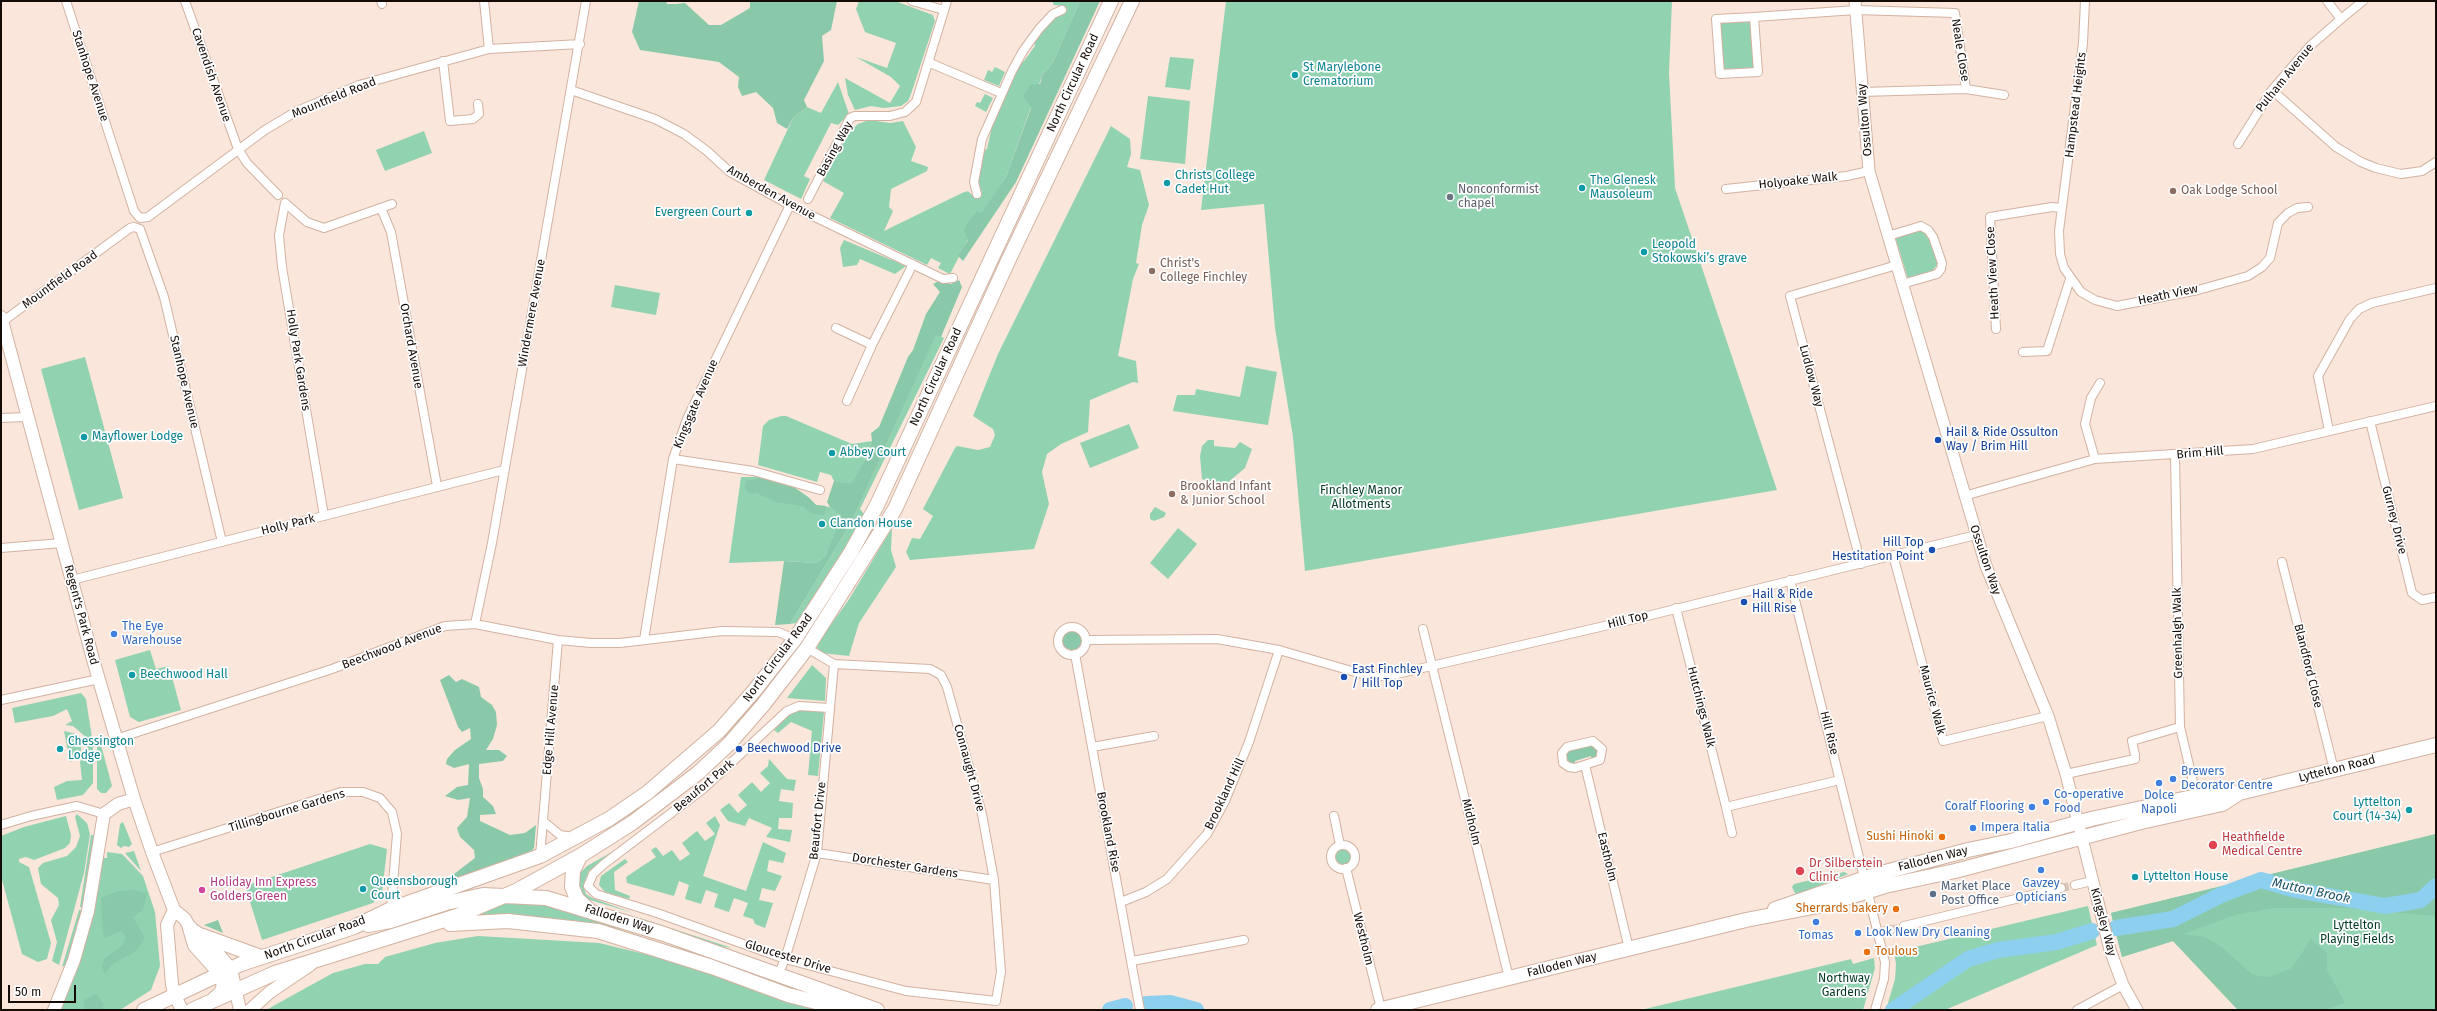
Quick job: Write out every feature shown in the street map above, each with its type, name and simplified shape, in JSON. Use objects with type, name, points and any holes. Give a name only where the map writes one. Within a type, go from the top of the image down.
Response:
[{"type":"highway","name":"North Circular Road","points":[[192,1010],[214,999],[230,978],[261,957],[354,927],[391,909],[540,856],[578,836],[608,819],[647,793],[719,731],[754,692],[795,639],[851,552],[877,505],[1111,1]]},
{"type":"highway","name":"North Circular Road","points":[[144,1010],[174,994],[230,978],[324,956],[426,926],[457,916],[508,895],[580,856],[632,823],[698,773],[730,743],[763,705],[807,648],[895,510],[1008,261],[1132,1]]},
{"type":"highway","name":"Lyttelton Road","points":[[2080,830],[2198,803],[2220,791],[2239,793],[2436,745]]},
{"type":"highway","name":"Falloden Way","points":[[1380,1010],[1746,920],[1821,891],[1865,886],[1896,868],[2011,842],[2080,830]]},
{"type":"highway","points":[[580,856],[573,871],[572,887],[577,899],[587,909]]},
{"type":"highway","name":"Falloden Way","points":[[354,927],[390,921],[464,898],[508,895],[550,898],[779,973],[878,1010]]},
{"type":"highway","name":"Falloden Way","points":[[426,926],[481,921],[508,921],[598,931],[712,967],[774,989],[848,1010]]},
{"type":"highway","points":[[190,928],[195,945],[230,978],[221,993],[214,999]]},
{"type":"highway","points":[[203,936],[261,957]]},
{"type":"highway","points":[[774,989],[779,973]]},
{"type":"main road","name":"Regent's Park Road","points":[[2,319],[26,417],[99,679],[134,799],[152,852],[174,910],[184,919],[190,928],[203,936],[230,978]]},
{"type":"main road","points":[[54,1010],[74,960],[88,911],[104,814],[118,804],[134,799]]},
{"type":"main road","points":[[174,910],[168,925],[174,994],[182,1010]]},
{"type":"main road","points":[[250,1010],[270,992],[324,956]]},
{"type":"main road","points":[[230,978],[240,1010]]},
{"type":"street","name":"Stanhope Avenue","points":[[66,1],[134,211],[140,218]]},
{"type":"street","name":"Cavendish Avenue","points":[[185,1],[238,149],[247,163],[278,195]]},
{"type":"street","points":[[484,1],[489,49]]},
{"type":"street","name":"Windermere Avenue","points":[[475,624],[580,44],[586,1]]},
{"type":"street","points":[[912,1],[944,10]]},
{"type":"street","name":"Basing Way","points":[[808,198],[850,118],[855,116],[890,116],[905,112],[916,102],[930,63],[947,1]]},
{"type":"street","name":"Hampstead Heights","points":[[2061,208],[2072,137],[2083,43],[2085,1]]},
{"type":"street","points":[[2327,1],[2341,19]]},
{"type":"street","name":"Pulham Avenue","points":[[2238,144],[2272,90],[2310,46],[2364,1]]},
{"type":"street","points":[[1754,17],[1758,72],[1720,74],[1716,19],[1754,17],[1856,5]]},
{"type":"street","name":"Neale Close","points":[[1856,5],[1955,13],[1966,89]]},
{"type":"street","name":"Ossulton Way","points":[[1856,5],[1869,171],[1976,535],[1988,572],[2048,716],[2066,774],[2080,830]]},
{"type":"street","points":[[977,194],[974,182],[982,139],[1002,93],[1022,51],[1053,14],[1062,10]]},
{"type":"street","name":"Mountfield Road","points":[[140,218],[148,217],[238,149],[297,111],[359,85],[489,49],[580,44]]},
{"type":"street","points":[[443,61],[450,121],[473,119],[479,114],[478,104]]},
{"type":"street","points":[[930,63],[1002,93]]},
{"type":"street","name":"Neale Close","points":[[1862,92],[1966,89],[2004,95]]},
{"type":"street","name":"Amberden Avenue","points":[[571,90],[655,119],[684,134],[707,150],[730,172],[790,205],[943,279],[954,278]]},
{"type":"street","points":[[2272,90],[2336,147],[2361,162],[2376,168],[2401,174],[2422,171],[2436,162]]},
{"type":"street","name":"Holyoake Walk","points":[[1726,188],[1847,176],[1869,171]]},
{"type":"street","name":"Holly Park Gardens","points":[[324,516],[282,267],[279,235],[285,203],[307,222],[324,228],[381,208]]},
{"type":"street","points":[[381,208],[392,204]]},
{"type":"street","name":"Kingsgate Avenue","points":[[644,640],[673,460],[687,419],[790,205]]},
{"type":"street","name":"Heath View Close","points":[[1996,329],[1990,217],[2052,207],[2061,208]]},
{"type":"street","name":"Heath View","points":[[2061,208],[2059,231],[2060,254],[2070,279],[2081,292],[2095,300],[2116,306],[2198,290],[2248,276],[2262,268],[2270,258],[2278,223],[2288,212],[2297,208],[2308,207]]},
{"type":"street","name":"Orchard Avenue","points":[[381,208],[390,232],[437,486]]},
{"type":"street","points":[[1888,236],[1921,226],[1928,230],[1933,237],[1942,263],[1941,269],[1936,274],[1902,284]]},
{"type":"street","name":"Stanhope Avenue","points":[[137,227],[142,232],[164,297],[222,542]]},
{"type":"street","name":"Mountfield Road","points":[[2,319],[130,228],[137,227]]},
{"type":"street","points":[[847,401],[872,346],[913,264]]},
{"type":"street","name":"Ludlow Way","points":[[1861,564],[1790,296],[1897,266]]},
{"type":"street","points":[[2023,352],[2047,351],[2070,279]]},
{"type":"street","points":[[2329,431],[2318,376],[2350,319],[2359,309],[2372,303],[2436,288]]},
{"type":"street","points":[[836,328],[872,346]]},
{"type":"street","points":[[2095,459],[2085,424],[2091,398],[2100,383]]},
{"type":"street","name":"Brim Hill","points":[[1964,496],[2095,459],[2253,449],[2436,406]]},
{"type":"street","points":[[1,418],[26,417]]},
{"type":"street","name":"Gurney Drive","points":[[2370,421],[2412,593],[2422,600],[2436,597]]},
{"type":"street","name":"Greenhalgh Walk","points":[[2175,455],[2180,727],[2198,803]]},
{"type":"street","points":[[673,460],[753,471],[820,490]]},
{"type":"street","name":"Holly Park","points":[[72,580],[504,470]]},
{"type":"street","name":"Hill Top","points":[[1280,650],[1369,676],[1388,676],[1433,667],[1976,535]]},
{"type":"street","points":[[1,548],[62,543]]},
{"type":"street","name":"Maurice Walk","points":[[1893,555],[1943,741],[2048,716]]},
{"type":"street","name":"Blandford Close","points":[[2282,562],[2334,770]]},
{"type":"street","name":"Hill Rise","points":[[1790,580],[1885,962],[1884,979],[1874,1010]]},
{"type":"street","name":"Hutchings Walk","points":[[1676,608],[1732,833]]},
{"type":"street","name":"Beechwood Avenue","points":[[116,739],[332,669],[445,626],[475,624],[558,640],[620,643],[722,631],[778,632],[795,639]]},
{"type":"street","points":[[1068,627],[1077,627],[1084,632],[1086,640],[1085,648],[1075,654],[1066,654],[1060,648],[1058,640],[1061,632],[1068,627]]},
{"type":"street","name":"Midholm","points":[[1423,629],[1509,978]]},
{"type":"street","points":[[1086,640],[1217,639],[1280,650]]},
{"type":"street","name":"Edge Hill Avenue","points":[[540,856],[558,640]]},
{"type":"street","name":"Connaught Drive","points":[[807,648],[834,664],[930,669],[941,675],[947,687],[982,814],[994,880],[1002,972],[996,1001]]},
{"type":"street","name":"Brookland Hill","points":[[1121,902],[1146,892],[1167,879],[1207,834],[1225,801],[1249,742],[1280,650]]},
{"type":"street","name":"Brookland Rise","points":[[1075,654],[1140,1010]]},
{"type":"street","name":"Beaufort Drive","points":[[779,973],[785,959],[817,853],[834,664]]},
{"type":"street","points":[[1,700],[99,679]]},
{"type":"street","name":"Beaufort Park","points":[[588,886],[593,874],[604,864],[702,790],[787,711],[798,706],[829,708]]},
{"type":"street","points":[[2066,774],[2135,757],[2132,741],[2180,727]]},
{"type":"street","points":[[1092,747],[1154,736]]},
{"type":"street","points":[[1593,741],[1597,742],[1602,749],[1602,756],[1595,762],[1585,765],[1575,768],[1566,766],[1562,760],[1562,753],[1571,746],[1593,741]]},
{"type":"street","name":"Eastholm","points":[[1585,765],[1629,949]]},
{"type":"street","points":[[1726,807],[1840,780]]},
{"type":"street","name":"Tillingbourne Gardens","points":[[152,852],[341,792],[363,792],[380,798],[392,812],[397,834],[391,909]]},
{"type":"street","points":[[1,825],[30,816],[77,806],[104,814]]},
{"type":"street","points":[[1334,816],[1340,845]]},
{"type":"street","points":[[543,821],[560,835],[569,837],[578,836]]},
{"type":"street","name":"Kingsley Way","points":[[2080,830],[2108,946],[2123,985],[2137,1010]]},
{"type":"street","points":[[1340,845],[1351,847],[1354,852],[1354,862],[1346,868],[1337,867],[1332,859],[1333,851],[1340,845]]},
{"type":"street","name":"Dorchester Gardens","points":[[817,853],[994,880]]},
{"type":"street","name":"Westholm","points":[[1346,868],[1380,1010]]},
{"type":"street","points":[[2076,885],[2092,881]]},
{"type":"street","name":"Gloucester Drive","points":[[588,886],[596,894],[657,913],[785,959],[906,991],[996,1001]]},
{"type":"street","points":[[1904,926],[2062,888]]},
{"type":"street","points":[[1878,932],[1890,930]]},
{"type":"street","points":[[1132,961],[1244,940]]},
{"type":"street","points":[[2077,1010],[2123,985]]},
{"type":"green space","points":[[639,1],[666,1],[667,4],[685,3],[709,25],[721,25],[750,8],[750,1],[837,1],[831,30],[822,36],[824,61],[804,100],[807,107],[793,118],[787,129],[777,123],[773,108],[756,92],[742,96],[738,87],[739,77],[719,62],[640,50],[632,32]]},
{"type":"green space","points":[[859,1],[895,1],[933,15],[935,21],[911,94],[908,101],[901,106],[884,108],[871,106],[855,110],[848,95],[845,78],[890,103],[900,86],[891,77],[856,57],[887,68],[896,43],[865,32],[856,9]]},
{"type":"green space","points":[[1052,1],[1080,1],[1053,62],[1042,76],[1006,177],[981,214],[950,274],[938,268],[941,263],[931,258],[927,265],[830,218],[844,193],[823,181],[849,132],[858,124],[869,120],[890,123],[903,121],[916,147],[911,161],[928,167],[927,171],[891,189],[889,207],[893,211],[884,231],[962,193],[968,191],[974,197],[982,194],[978,184],[983,151],[987,149],[993,122],[1019,65],[1024,61],[1035,46],[1034,40],[1055,17],[1066,12],[1064,6],[1054,5]]},
{"type":"green space","points":[[1080,1],[1100,1],[1016,182],[963,261],[958,256],[968,240],[964,230],[968,222],[977,211],[981,213],[1006,177],[1031,108],[1023,96],[1030,85],[1040,84],[1042,76],[1053,62]]},
{"type":"green space","name":"Finchley Manor Allotments","points":[[1226,1],[1672,1],[1669,73],[1675,188],[1777,490],[1305,571],[1293,437],[1275,328],[1264,204],[1201,210]]},
{"type":"green space","points":[[1754,17],[1758,72],[1720,74],[1716,19]]},
{"type":"green space","points":[[1170,57],[1194,59],[1190,90],[1165,87]]},
{"type":"green space","points":[[995,67],[1005,72],[999,86],[984,80],[988,70],[992,72]]},
{"type":"green space","points":[[838,82],[849,114],[838,125],[831,123],[804,176],[810,179],[801,199],[764,180],[793,118],[807,107],[821,113]]},
{"type":"green space","points":[[985,94],[993,98],[986,112],[975,106],[977,102],[980,103]]},
{"type":"green space","points":[[1148,96],[1190,101],[1185,164],[1140,159]]},
{"type":"green space","points":[[1111,126],[1130,139],[1131,154],[1127,167],[1140,170],[1149,205],[1142,225],[1136,263],[1139,264],[1133,279],[1118,356],[1136,361],[1138,383],[1133,382],[1090,400],[1088,432],[1061,444],[1047,454],[1042,472],[1049,504],[1034,549],[910,560],[906,552],[912,538],[920,539],[933,516],[923,509],[955,448],[957,446],[978,450],[990,447],[995,435],[993,429],[973,416],[998,354]]},
{"type":"green space","points":[[424,131],[432,153],[385,171],[376,150]]},
{"type":"green space","points":[[1920,229],[1927,234],[1939,263],[1932,271],[1908,279],[1895,236]]},
{"type":"green space","points":[[844,240],[906,266],[895,274],[860,259],[857,265],[843,267],[840,248]]},
{"type":"green space","points":[[959,280],[962,287],[941,337],[936,335],[851,523],[790,624],[775,625],[784,561],[817,563],[825,556],[842,516],[830,507],[827,502],[834,481],[851,484],[868,454],[872,441],[871,433],[879,427],[908,357],[913,350],[926,314],[940,292],[933,284],[939,281],[951,284]]},
{"type":"green space","points":[[615,285],[660,293],[656,315],[611,307]]},
{"type":"green space","points":[[936,334],[944,338],[860,509],[864,514],[841,555],[796,623],[790,624],[851,523]]},
{"type":"green space","points":[[85,357],[123,498],[79,510],[41,369]]},
{"type":"green space","points":[[1246,366],[1277,372],[1268,425],[1173,411],[1177,395],[1195,395],[1196,389],[1240,397]]},
{"type":"green space","points":[[786,416],[852,444],[872,441],[868,454],[851,485],[834,481],[831,475],[820,472],[817,482],[758,465],[763,426],[769,420]]},
{"type":"green space","points":[[1129,424],[1139,448],[1090,468],[1080,443]]},
{"type":"green space","points":[[1208,440],[1214,440],[1214,446],[1235,448],[1240,442],[1252,449],[1245,468],[1227,483],[1214,483],[1202,479],[1200,456],[1202,446]]},
{"type":"green space","points":[[741,477],[766,477],[795,488],[816,505],[830,507],[843,516],[825,556],[817,563],[784,561],[729,563]]},
{"type":"green space","points":[[766,477],[795,488],[816,505],[826,506],[824,515],[810,513],[803,506],[776,502],[756,493],[750,494],[745,489],[746,481]]},
{"type":"green space","points":[[1155,507],[1166,513],[1164,517],[1154,521],[1150,519],[1150,514]]},
{"type":"green space","points":[[892,528],[891,550],[896,567],[859,623],[849,656],[821,653],[817,648],[819,641],[848,601]]},
{"type":"green space","points":[[1178,528],[1197,544],[1168,579],[1150,563]]},
{"type":"green space","points":[[1072,630],[1079,633],[1082,640],[1079,647],[1072,650],[1065,647],[1062,640],[1065,633]]},
{"type":"green space","points":[[150,650],[156,669],[169,666],[181,710],[139,722],[130,717],[115,660]]},
{"type":"green space","points":[[812,665],[826,678],[825,701],[787,698]]},
{"type":"green space","points":[[449,675],[456,682],[462,679],[479,687],[481,697],[492,705],[496,712],[497,725],[493,739],[486,750],[499,750],[507,756],[503,761],[479,764],[479,778],[483,789],[483,797],[493,806],[496,814],[480,815],[480,821],[510,835],[525,833],[536,825],[534,848],[531,852],[452,879],[454,874],[475,858],[474,850],[460,837],[457,828],[467,817],[470,798],[458,800],[445,796],[457,787],[468,785],[469,764],[454,768],[446,764],[447,759],[455,750],[471,739],[470,728],[462,732],[458,727],[440,680]]},
{"type":"green space","points":[[81,693],[86,699],[92,738],[87,738],[73,726],[65,725],[72,721],[67,709],[53,716],[15,723],[12,708]]},
{"type":"green space","points":[[801,708],[824,712],[818,776],[808,775],[812,731],[791,722],[778,733],[774,730],[790,713]]},
{"type":"green space","points":[[64,731],[76,734],[82,742],[80,756],[70,762]]},
{"type":"green space","points":[[100,741],[112,786],[106,793],[101,793],[97,789],[97,742]]},
{"type":"green space","points":[[93,744],[93,783],[83,795],[57,800],[54,787],[67,781],[82,780],[80,762],[89,745]]},
{"type":"green space","points":[[1593,744],[1598,747],[1599,755],[1592,761],[1591,756],[1575,761],[1575,765],[1567,764],[1565,754],[1566,751]]},
{"type":"green space","points":[[769,759],[787,779],[796,780],[794,791],[781,789],[779,801],[793,803],[792,818],[779,818],[778,829],[792,830],[790,842],[766,837],[772,828],[749,818],[745,826],[728,821],[720,810],[729,803],[738,813],[747,805],[738,795],[752,782],[761,792],[770,783],[760,773],[768,766]]},
{"type":"green space","points":[[77,814],[87,823],[90,834],[84,873],[59,965],[52,961],[57,942],[51,920],[59,905],[58,898],[41,884],[38,868],[43,863],[67,856],[76,847],[80,836],[75,817]]},
{"type":"green space","points":[[66,816],[71,835],[70,843],[65,848],[34,860],[26,857],[19,859],[19,862],[29,867],[51,943],[47,959],[38,962],[22,954],[1,876],[1,836],[24,827]]},
{"type":"green space","points":[[715,816],[720,825],[703,876],[746,891],[763,842],[786,853],[783,863],[769,860],[767,871],[782,876],[775,891],[762,888],[759,900],[773,903],[765,928],[755,924],[753,919],[743,916],[748,903],[734,898],[729,912],[714,907],[718,894],[706,890],[701,904],[685,899],[689,885],[679,881],[674,896],[627,883],[626,877],[656,857],[651,850],[656,847],[663,856],[672,850],[680,861],[690,854],[682,843],[697,831],[705,841],[715,834],[706,823]]},
{"type":"green space","points":[[123,822],[132,844],[129,847],[124,846],[121,848],[117,845],[120,824]]},
{"type":"green space","name":"Lyttelton Playing Fields","points":[[2436,834],[2436,1010],[2238,1010],[2173,941],[2122,957],[2111,913]]},
{"type":"green space","points":[[2436,834],[2436,916],[2345,908],[2274,908],[2235,915],[2183,934],[2205,937],[2220,946],[2253,975],[2269,977],[2292,968],[2311,939],[2327,953],[2327,970],[2345,1003],[2325,1010],[2238,1010],[2173,941],[2122,957],[2111,913]]},
{"type":"green space","points":[[91,835],[94,835],[83,908],[80,907]]},
{"type":"green space","points":[[370,844],[387,849],[382,893],[373,903],[262,940],[245,886]]},
{"type":"green space","points":[[621,847],[589,871],[583,886],[586,894],[592,898],[633,913],[587,899],[580,893],[577,885],[580,873],[587,866]]},
{"type":"green space","points":[[1340,849],[1346,849],[1351,854],[1349,863],[1346,865],[1340,865],[1335,860],[1335,854]]},
{"type":"green space","points":[[134,851],[141,871],[125,853]]},
{"type":"green space","points":[[107,852],[122,854],[143,876],[155,912],[160,966],[151,990],[120,1010],[61,1010],[75,975],[100,882],[102,858],[107,858]]},
{"type":"green space","points":[[625,859],[628,862],[614,872],[615,890],[630,896],[629,899],[605,892],[599,885],[601,876]]},
{"type":"green space","points":[[1844,872],[1848,874],[1796,895],[1792,887],[1794,884]]},
{"type":"green space","points":[[134,890],[147,893],[143,910],[133,917],[145,938],[135,952],[114,963],[105,973],[102,967],[105,958],[122,946],[126,938],[122,931],[105,938],[103,933],[101,898],[118,891]]},
{"type":"green space","points":[[507,902],[546,906],[621,929],[621,931],[579,921],[526,916],[476,916]]},
{"type":"green space","points":[[2088,906],[2097,945],[1945,1010],[1886,1010],[1895,979],[1896,964],[1894,952]]},
{"type":"green space","points":[[79,910],[82,910],[67,964],[62,967]]},
{"type":"green space","points":[[620,914],[643,919],[732,948],[707,944]]},
{"type":"green space","points":[[218,920],[223,933],[204,925]]},
{"type":"green space","points":[[478,936],[599,943],[682,963],[823,1010],[266,1010],[333,973],[365,964],[378,964],[385,957],[435,943]]},
{"type":"green space","name":"Northway Gardens","points":[[1874,958],[1875,968],[1863,1010],[1641,1010],[1851,959],[1853,964]]},
{"type":"green space","points":[[96,994],[104,1005],[102,1010],[84,1010],[84,1000]]},
{"type":"waterway","name":"Mutton Brook","points":[[2116,928],[2173,919],[2221,895],[2261,880],[2296,890],[2385,906],[2421,900],[2436,886]]},
{"type":"waterway","name":"Mutton Brook","points":[[1893,1010],[1968,959],[1998,950],[2057,942],[2092,931]]},
{"type":"waterway","name":"Mutton Brook","points":[[1146,1004],[1170,1003],[1196,1010]]},
{"type":"waterway","name":"Mutton Brook","points":[[1110,1010],[1125,1006]]},
{"type":"tunnel","points":[[2061,888],[2075,885]]},
{"type":"tunnel","points":[[1890,930],[1904,926]]},
{"type":"place","name":"St Marylebone Crematorium","points":[[1295,75]]},
{"type":"place","name":"Christs College Cadet Hut","points":[[1167,183]]},
{"type":"place","name":"The Glenesk Mausoleum","points":[[1582,188]]},
{"type":"place","name":"Oak Lodge School","points":[[2173,191]]},
{"type":"place","name":"Nonconformist chapel","points":[[1450,197]]},
{"type":"place","name":"Evergreen Court","points":[[749,213]]},
{"type":"place","name":"Leopold Stokowski’s grave","points":[[1644,252]]},
{"type":"place","name":"Christ's College Finchley","points":[[1152,271]]},
{"type":"place","name":"Mayflower Lodge","points":[[84,437]]},
{"type":"place","name":"Hail & Ride Ossulton Way / Brim Hill","points":[[1938,440]]},
{"type":"place","name":"Abbey Court","points":[[832,453]]},
{"type":"place","name":"Brookland Infant & Junior School","points":[[1172,494]]},
{"type":"place","name":"Clandon House","points":[[822,524]]},
{"type":"place","name":"Hill Top Hestitation Point","points":[[1932,550]]},
{"type":"place","name":"Hail & Ride Hill Rise","points":[[1744,602]]},
{"type":"place","name":"The Eye Warehouse","points":[[114,634]]},
{"type":"place","name":"Beechwood Hall","points":[[132,675]]},
{"type":"place","name":"East Finchley / Hill Top","points":[[1344,677]]},
{"type":"place","name":"Chessington Lodge","points":[[60,749]]},
{"type":"place","name":"Beechwood Drive","points":[[739,749]]},
{"type":"place","name":"Brewers Decorator Centre","points":[[2173,779]]},
{"type":"place","name":"Dolce Napoli","points":[[2159,783]]},
{"type":"place","name":"Co-operative Food","points":[[2046,802]]},
{"type":"place","name":"Coralf Flooring","points":[[2032,807]]},
{"type":"place","name":"Lyttelton Court (14-34)","points":[[2409,810]]},
{"type":"place","name":"Impera Italia","points":[[1973,828]]},
{"type":"place","name":"Sushi Hinoki","points":[[1942,837]]},
{"type":"place","name":"Heathfielde Medical Centre","points":[[2213,845]]},
{"type":"place","name":"Gavzey Opticians","points":[[2041,870]]},
{"type":"place","name":"Dr Silberstein Clinic","points":[[1800,871]]},
{"type":"place","name":"Lyttelton House","points":[[2135,877]]},
{"type":"place","name":"Queensborough Court","points":[[363,889]]},
{"type":"place","name":"Holiday Inn Express Golders Green","points":[[202,890]]},
{"type":"place","name":"Market Place Post Office","points":[[1933,894]]},
{"type":"place","name":"Sherrards bakery","points":[[1896,909]]},
{"type":"place","name":"Tomas","points":[[1816,922]]},
{"type":"place","name":"Look New Dry Cleaning","points":[[1858,933]]},
{"type":"place","name":"Toulous","points":[[1867,952]]}]
